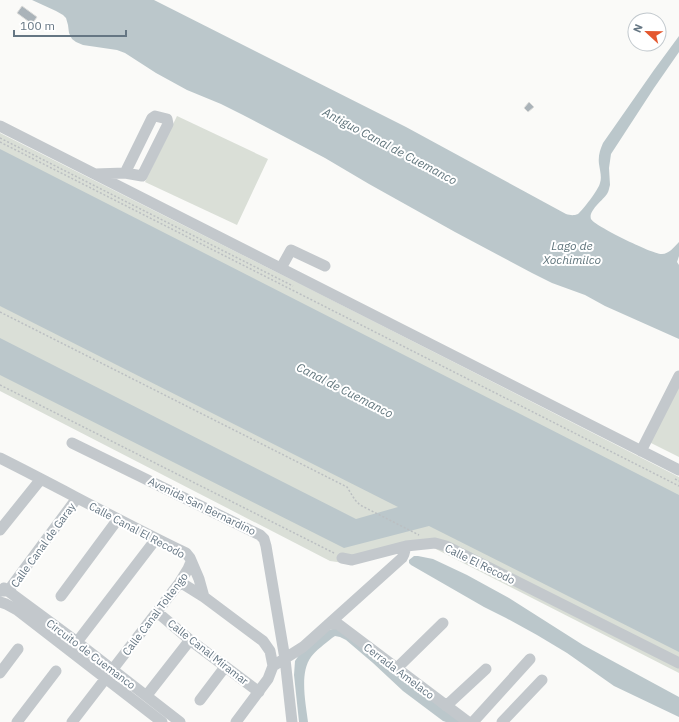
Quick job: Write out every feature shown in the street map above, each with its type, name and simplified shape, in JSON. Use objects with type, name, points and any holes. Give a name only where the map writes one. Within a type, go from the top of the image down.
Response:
[{"type":"street","points":[[125,173],[152,118],[156,116],[167,120],[168,124],[134,194]]},
{"type":"street","points":[[0,126],[679,470]]},
{"type":"street","points":[[94,174],[125,173],[142,176]]},
{"type":"street","points":[[281,268],[291,250],[325,266]]},
{"type":"street","points":[[641,451],[679,376]]},
{"type":"street","name":"Avenida San Bernardino","points":[[72,443],[260,535],[264,539],[284,659]]},
{"type":"street","name":"Calle Canal El Recodo","points":[[0,458],[186,553],[190,558],[199,579],[204,597]]},
{"type":"street","points":[[0,530],[41,478]]},
{"type":"street","name":"Calle Canal de Garay","points":[[3,589],[77,498]]},
{"type":"street","points":[[61,596],[118,519]]},
{"type":"street","points":[[77,642],[156,539]]},
{"type":"street","name":"Calle El Recodo","points":[[342,558],[352,560],[406,546],[435,543],[446,546],[679,663]]},
{"type":"street","points":[[273,666],[337,625],[402,558],[406,546]]},
{"type":"street","name":"Calle Canal Toltengo","points":[[72,722],[180,582],[191,562]]},
{"type":"street","points":[[180,582],[204,597],[253,633],[263,641],[270,651],[273,666],[268,679],[236,722]]},
{"type":"street","name":"Circuito de Cuemanco","points":[[3,589],[77,642],[109,674],[162,722]]},
{"type":"street","name":"Circuito de Cuemanco","points":[[0,602],[17,610],[109,674],[147,695],[180,722]]},
{"type":"street","name":"Calle Canal Miramar","points":[[157,612],[190,640],[259,692]]},
{"type":"street","points":[[396,669],[443,624]]},
{"type":"street","name":"Cerrada Amelaco","points":[[337,625],[468,722]]},
{"type":"street","points":[[147,695],[190,640]]},
{"type":"street","points":[[0,673],[18,649]]},
{"type":"street","points":[[284,659],[292,722]]},
{"type":"street","points":[[473,722],[530,659]]},
{"type":"street","points":[[200,700],[225,667]]},
{"type":"street","points":[[446,706],[486,669]]},
{"type":"street","points":[[17,722],[56,671]]},
{"type":"street","points":[[502,722],[542,680]]},
{"type":"path","points":[[0,142],[679,486]]},
{"type":"path","points":[[0,312],[347,487],[360,505],[421,536]]},
{"type":"path","points":[[0,384],[342,558]]},
{"type":"shaded area","points":[[177,116],[268,159],[237,225],[145,182]]},
{"type":"shaded area","points":[[0,133],[679,477],[679,673],[426,544],[344,563],[330,561],[0,391]]},
{"type":"shaded area","points":[[679,380],[679,457],[647,441]]},
{"type":"water","name":"Lago de Xochimilco","points":[[32,0],[154,0],[406,127],[566,214],[572,215],[580,212],[599,186],[601,176],[599,158],[603,143],[679,36],[679,52],[611,154],[609,168],[609,191],[594,209],[591,219],[612,233],[657,253],[667,253],[679,242],[679,256],[677,262],[679,265],[679,339],[605,306],[585,295],[552,283],[532,273],[455,232],[325,158],[221,104],[187,90],[156,73],[125,53],[117,50],[83,45],[76,42],[72,39],[69,33],[66,18],[63,15]]},
{"type":"water","name":"Canal de Cuemanco","points":[[0,149],[679,495],[679,652],[429,526],[344,548],[0,375],[0,338],[356,519],[398,507],[0,306]]},
{"type":"water","points":[[414,556],[433,559],[467,575],[509,598],[583,645],[679,697],[679,717],[614,686],[567,653],[537,635],[484,607],[411,565],[409,560]]},
{"type":"water","points":[[338,628],[462,722],[443,721],[403,691],[346,640],[335,636],[315,652],[307,664],[304,689],[308,722],[299,722],[294,675],[295,661],[299,655],[327,630]]},
{"type":"building","points":[[22,6],[37,17],[32,24],[17,13]]},
{"type":"building","points":[[529,102],[534,107],[528,112],[524,108]]},
{"type":"water label","name":"Antiguo Canal de Cuemanco","points":[[390,146]]}]
